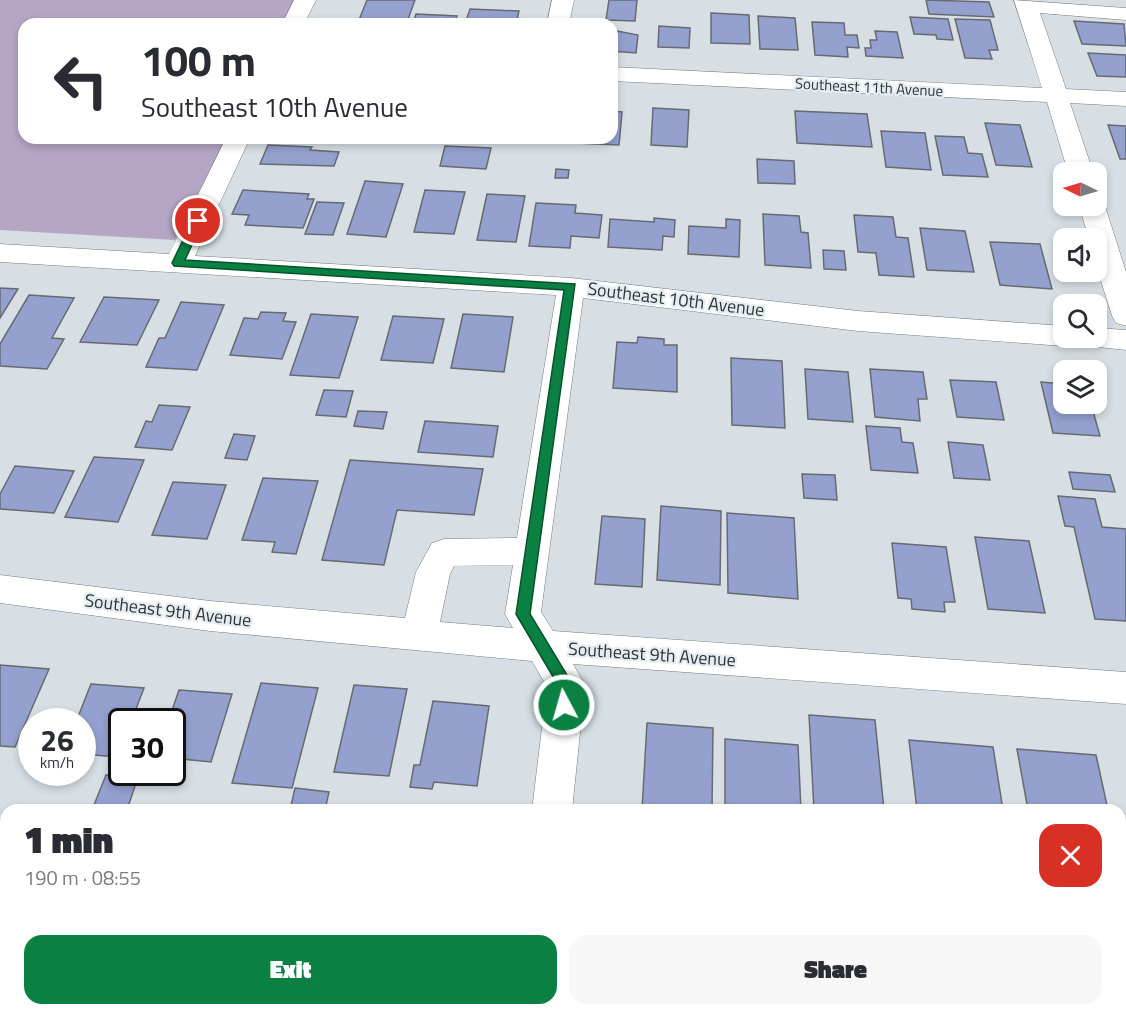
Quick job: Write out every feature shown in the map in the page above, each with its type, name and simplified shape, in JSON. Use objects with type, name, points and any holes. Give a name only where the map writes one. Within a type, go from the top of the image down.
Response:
[{"type":"street","points":[[296,18],[305,0]]},
{"type":"street","points":[[559,18],[563,0]]},
{"type":"street","points":[[1078,162],[1026,3],[1126,14]]},
{"type":"street","name":"Southeast 11th Avenue","points":[[618,74],[1126,99]]},
{"type":"street","points":[[178,263],[235,144]]},
{"type":"street","points":[[1095,216],[1126,316]]},
{"type":"street","name":"Southeast 10th Avenue","points":[[0,253],[571,287],[858,321],[1053,335]]},
{"type":"street","points":[[553,804],[566,685],[540,646],[523,614],[571,287]]},
{"type":"street","points":[[1107,339],[1126,340]]},
{"type":"street","points":[[419,634],[433,572],[444,553],[532,551]]},
{"type":"street","name":"Southeast 9th Avenue","points":[[0,589],[210,616],[540,646],[1126,688]]},
{"type":"shaded area","points":[[0,0],[296,0],[287,18],[18,18],[18,144],[223,144],[175,240],[0,230]]},
{"type":"building","points":[[367,0],[415,0],[408,18],[360,18]]},
{"type":"building","points":[[609,0],[637,0],[635,21],[606,18]]},
{"type":"building","points":[[926,0],[989,2],[994,17],[929,14]]},
{"type":"building","points":[[470,9],[519,11],[517,18],[467,18]]},
{"type":"building","points":[[711,13],[749,15],[750,44],[711,43]]},
{"type":"building","points":[[416,14],[457,16],[456,18],[415,18]]},
{"type":"building","points":[[758,16],[795,18],[798,50],[760,49]]},
{"type":"building","points":[[910,17],[948,19],[953,40],[937,39],[936,35],[914,34]]},
{"type":"building","points":[[955,19],[990,20],[998,50],[989,50],[992,59],[965,58]]},
{"type":"building","points":[[1074,21],[1124,24],[1126,46],[1082,44]]},
{"type":"building","points":[[812,22],[844,23],[845,35],[857,35],[859,48],[847,47],[848,57],[815,55]]},
{"type":"building","points":[[659,26],[690,28],[689,48],[658,47]]},
{"type":"building","points":[[618,31],[638,35],[636,53],[618,52]]},
{"type":"building","points":[[875,31],[897,32],[903,58],[866,56],[865,48],[871,48],[870,40],[877,40]]},
{"type":"building","points":[[1088,53],[1126,55],[1126,77],[1097,76]]},
{"type":"building","points":[[653,108],[689,110],[687,147],[651,145]]},
{"type":"building","points":[[795,111],[867,114],[872,147],[797,143]]},
{"type":"building","points":[[618,112],[622,112],[619,145],[598,144],[618,144]]},
{"type":"building","points":[[985,123],[1020,125],[1032,167],[996,165]]},
{"type":"building","points":[[1108,125],[1126,126],[1126,159],[1120,159]]},
{"type":"building","points":[[881,131],[925,133],[931,170],[886,167]]},
{"type":"building","points":[[935,136],[964,137],[968,153],[982,154],[988,177],[943,175]]},
{"type":"building","points":[[268,145],[312,147],[310,150],[339,152],[334,166],[260,164]]},
{"type":"building","points":[[445,146],[491,148],[486,169],[440,166]]},
{"type":"building","points":[[757,159],[794,161],[795,184],[758,183]]},
{"type":"building","points":[[556,169],[569,170],[568,178],[555,178]]},
{"type":"building","points":[[365,181],[403,184],[386,237],[347,234]]},
{"type":"building","points":[[243,190],[309,194],[307,199],[314,199],[303,228],[245,225],[249,215],[232,214]]},
{"type":"building","points":[[425,190],[465,192],[454,234],[414,232]]},
{"type":"building","points":[[487,194],[525,196],[516,242],[477,240]]},
{"type":"building","points":[[317,202],[344,203],[333,235],[305,234]]},
{"type":"building","points":[[536,203],[576,205],[575,213],[602,215],[599,238],[571,236],[570,248],[529,246]]},
{"type":"building","points":[[763,214],[799,216],[801,232],[808,233],[811,268],[765,265]]},
{"type":"building","points":[[854,215],[893,217],[896,237],[908,238],[914,277],[879,275],[876,253],[858,252]]},
{"type":"building","points":[[654,218],[675,220],[674,237],[663,236],[662,250],[608,247],[610,219],[654,222]]},
{"type":"building","points":[[726,219],[740,220],[739,257],[688,254],[689,226],[726,228]]},
{"type":"building","points":[[920,228],[965,231],[974,272],[927,270]]},
{"type":"building","points":[[990,242],[1040,244],[1052,289],[1000,285]]},
{"type":"building","points":[[823,250],[844,251],[846,270],[824,269]]},
{"type":"building","points":[[0,288],[18,289],[0,318]]},
{"type":"building","points":[[29,295],[74,298],[52,338],[64,339],[47,369],[0,366],[0,344]]},
{"type":"building","points":[[104,297],[159,300],[137,345],[80,342]]},
{"type":"building","points":[[181,302],[224,305],[197,370],[146,367],[159,338],[165,338]]},
{"type":"building","points":[[261,312],[286,313],[283,321],[296,322],[282,359],[230,355],[244,318],[258,319]]},
{"type":"building","points":[[311,314],[358,317],[339,378],[290,375]]},
{"type":"building","points":[[463,314],[513,317],[504,372],[451,368]]},
{"type":"building","points":[[393,316],[444,319],[433,363],[381,360]]},
{"type":"building","points":[[638,337],[664,339],[664,345],[677,345],[677,392],[613,388],[617,342],[637,343]]},
{"type":"building","points":[[731,358],[782,361],[785,428],[732,425]]},
{"type":"building","points":[[805,369],[848,372],[853,422],[808,419]]},
{"type":"building","points":[[870,369],[923,372],[927,399],[918,399],[920,421],[875,417]]},
{"type":"building","points":[[950,380],[996,382],[1004,420],[957,417]]},
{"type":"building","points":[[1041,382],[1053,383],[1053,414],[1094,414],[1100,436],[1053,433]]},
{"type":"building","points":[[324,390],[353,391],[346,417],[316,415]]},
{"type":"building","points":[[159,405],[190,407],[172,450],[135,447],[146,421],[152,422]]},
{"type":"building","points":[[358,411],[387,412],[383,429],[354,426]]},
{"type":"building","points":[[425,421],[498,426],[493,457],[418,452]]},
{"type":"building","points":[[866,426],[900,428],[902,442],[913,443],[918,473],[871,470]]},
{"type":"building","points":[[234,434],[255,436],[247,460],[225,458]]},
{"type":"building","points":[[948,442],[983,445],[990,480],[954,478]]},
{"type":"building","points":[[94,457],[144,460],[118,522],[65,517]]},
{"type":"building","points":[[350,460],[483,469],[474,515],[397,510],[384,565],[322,560]]},
{"type":"building","points":[[15,466],[74,471],[54,513],[0,509],[0,494]]},
{"type":"building","points":[[1069,472],[1110,475],[1115,492],[1073,489]]},
{"type":"building","points":[[802,474],[835,475],[837,500],[804,498]]},
{"type":"building","points":[[263,478],[318,481],[296,554],[272,552],[275,542],[242,540]]},
{"type":"building","points":[[173,482],[226,485],[207,539],[152,535]]},
{"type":"building","points":[[1058,496],[1095,499],[1102,527],[1126,529],[1126,621],[1095,619],[1074,527],[1065,526]]},
{"type":"building","points":[[661,506],[721,511],[720,585],[657,580]]},
{"type":"building","points":[[727,513],[794,518],[798,599],[728,593]]},
{"type":"building","points":[[602,516],[645,519],[642,587],[595,584]]},
{"type":"building","points":[[975,537],[1029,541],[1045,613],[988,609]]},
{"type":"building","points":[[892,543],[946,547],[955,602],[944,602],[945,612],[912,609],[911,599],[898,598]]},
{"type":"building","points":[[0,665],[49,669],[32,708],[18,708],[18,740],[15,747],[0,746]]},
{"type":"building","points":[[261,683],[318,688],[292,788],[232,783]]},
{"type":"building","points":[[91,684],[144,688],[136,708],[108,708],[108,756],[96,755],[96,708],[82,708]]},
{"type":"building","points":[[354,685],[407,689],[389,776],[334,772]]},
{"type":"building","points":[[179,690],[232,694],[211,762],[186,759],[186,708],[173,708]]},
{"type":"building","points":[[433,701],[489,706],[477,786],[434,782],[432,789],[410,787],[414,765],[420,765]]},
{"type":"building","points":[[809,715],[875,720],[883,804],[814,804]]},
{"type":"building","points":[[647,723],[713,728],[712,804],[642,804]]},
{"type":"building","points":[[725,739],[798,745],[801,804],[725,804]]},
{"type":"building","points":[[909,740],[993,747],[1002,804],[916,804]]},
{"type":"building","points":[[1017,749],[1096,755],[1107,804],[1027,804]]},
{"type":"building","points":[[106,775],[108,775],[108,786],[135,786],[129,804],[94,804]]},
{"type":"building","points":[[295,788],[329,792],[326,804],[291,804]]},
{"type":"route","points":[[198,221],[178,263],[571,287],[523,614],[540,646],[566,685],[564,705]]}]
